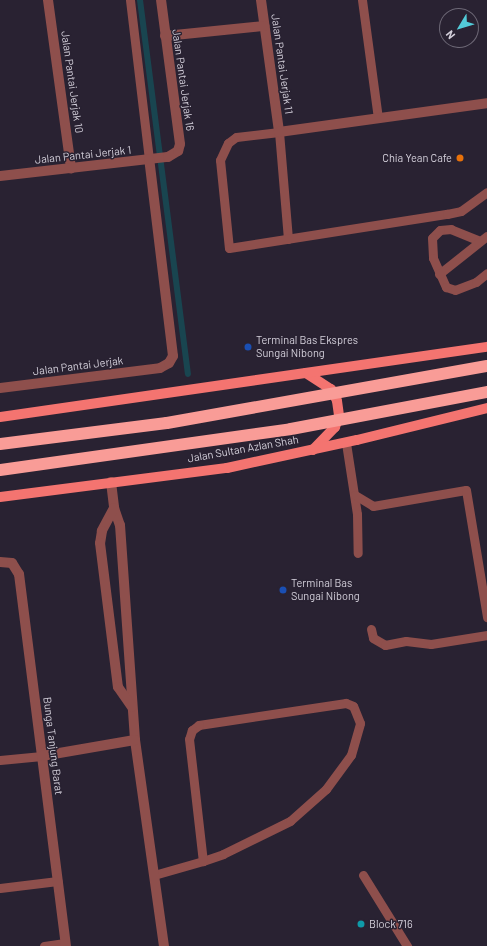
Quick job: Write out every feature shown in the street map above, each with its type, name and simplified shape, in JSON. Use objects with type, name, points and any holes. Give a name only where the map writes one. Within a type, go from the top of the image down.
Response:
[{"type":"highway","points":[[0,444],[175,421],[487,366]]},
{"type":"highway","name":"Jalan Sultan Azlan Shah","points":[[0,470],[291,429],[487,392]]},
{"type":"main road","points":[[0,417],[487,347]]},
{"type":"main road","points":[[306,373],[330,389],[337,401],[339,416],[335,427],[313,450]]},
{"type":"main road","name":"Jalan Sultan Azlan Shah","points":[[0,497],[227,468],[346,443],[487,408]]},
{"type":"street","name":"Jalan Pantai Jerjak 10","points":[[48,0],[72,168]]},
{"type":"street","name":"Jalan Pantai Jerjak 16","points":[[161,0],[180,144],[178,151],[168,157]]},
{"type":"street","name":"Jalan Pantai Jerjak 11","points":[[261,0],[279,132]]},
{"type":"street","points":[[165,36],[264,26]]},
{"type":"street","points":[[279,132],[487,103]]},
{"type":"street","name":"Jalan Pantai Jerjak 1","points":[[0,176],[168,157]]},
{"type":"street","name":"Jalan Pantai Jerjak","points":[[0,388],[160,368],[169,363],[173,356],[150,159]]},
{"type":"street","points":[[111,482],[114,508],[120,525],[133,688],[132,707],[135,740],[164,946]]},
{"type":"street","points":[[114,508],[102,531],[100,543],[118,687],[132,707]]},
{"type":"street","name":"Bunga Tanjung Barat","points":[[0,562],[12,563],[19,574],[66,945]]},
{"type":"street","points":[[42,756],[135,740]]},
{"type":"lane","points":[[130,0],[150,159]]},
{"type":"lane","points":[[362,0],[378,118]]},
{"type":"lane","points":[[288,239],[279,132],[236,137],[228,143],[220,160],[229,248],[288,239],[461,211],[487,192]]},
{"type":"lane","points":[[484,239],[451,229],[440,230],[432,238],[433,258],[446,287],[456,290],[476,282],[487,273]]},
{"type":"lane","points":[[440,274],[484,239]]},
{"type":"lane","points":[[346,443],[354,495],[358,553]]},
{"type":"lane","points":[[354,495],[373,506],[466,490],[487,617]]},
{"type":"lane","points":[[371,630],[374,638],[385,645],[406,642],[431,644],[487,635]]},
{"type":"lane","points":[[154,875],[203,861],[223,854],[290,821],[326,789],[341,771],[356,744],[360,722],[353,706],[346,703],[199,725],[192,730],[188,740],[203,861]]},
{"type":"lane","points":[[0,760],[42,756]]},
{"type":"lane","points":[[363,875],[407,946]]},
{"type":"lane","points":[[0,888],[58,881]]},
{"type":"lane","points":[[44,946],[66,945]]},
{"type":"waterway","points":[[140,0],[188,374]]},
{"type":"place","name":"Chia Yean Cafe","points":[[460,158]]},
{"type":"place","name":"Terminal Bas Ekspres Sungai Nibong","points":[[248,347]]},
{"type":"place","name":"Terminal Bas Sungai Nibong","points":[[283,590]]},
{"type":"place","name":"Block 716","points":[[361,924]]}]
